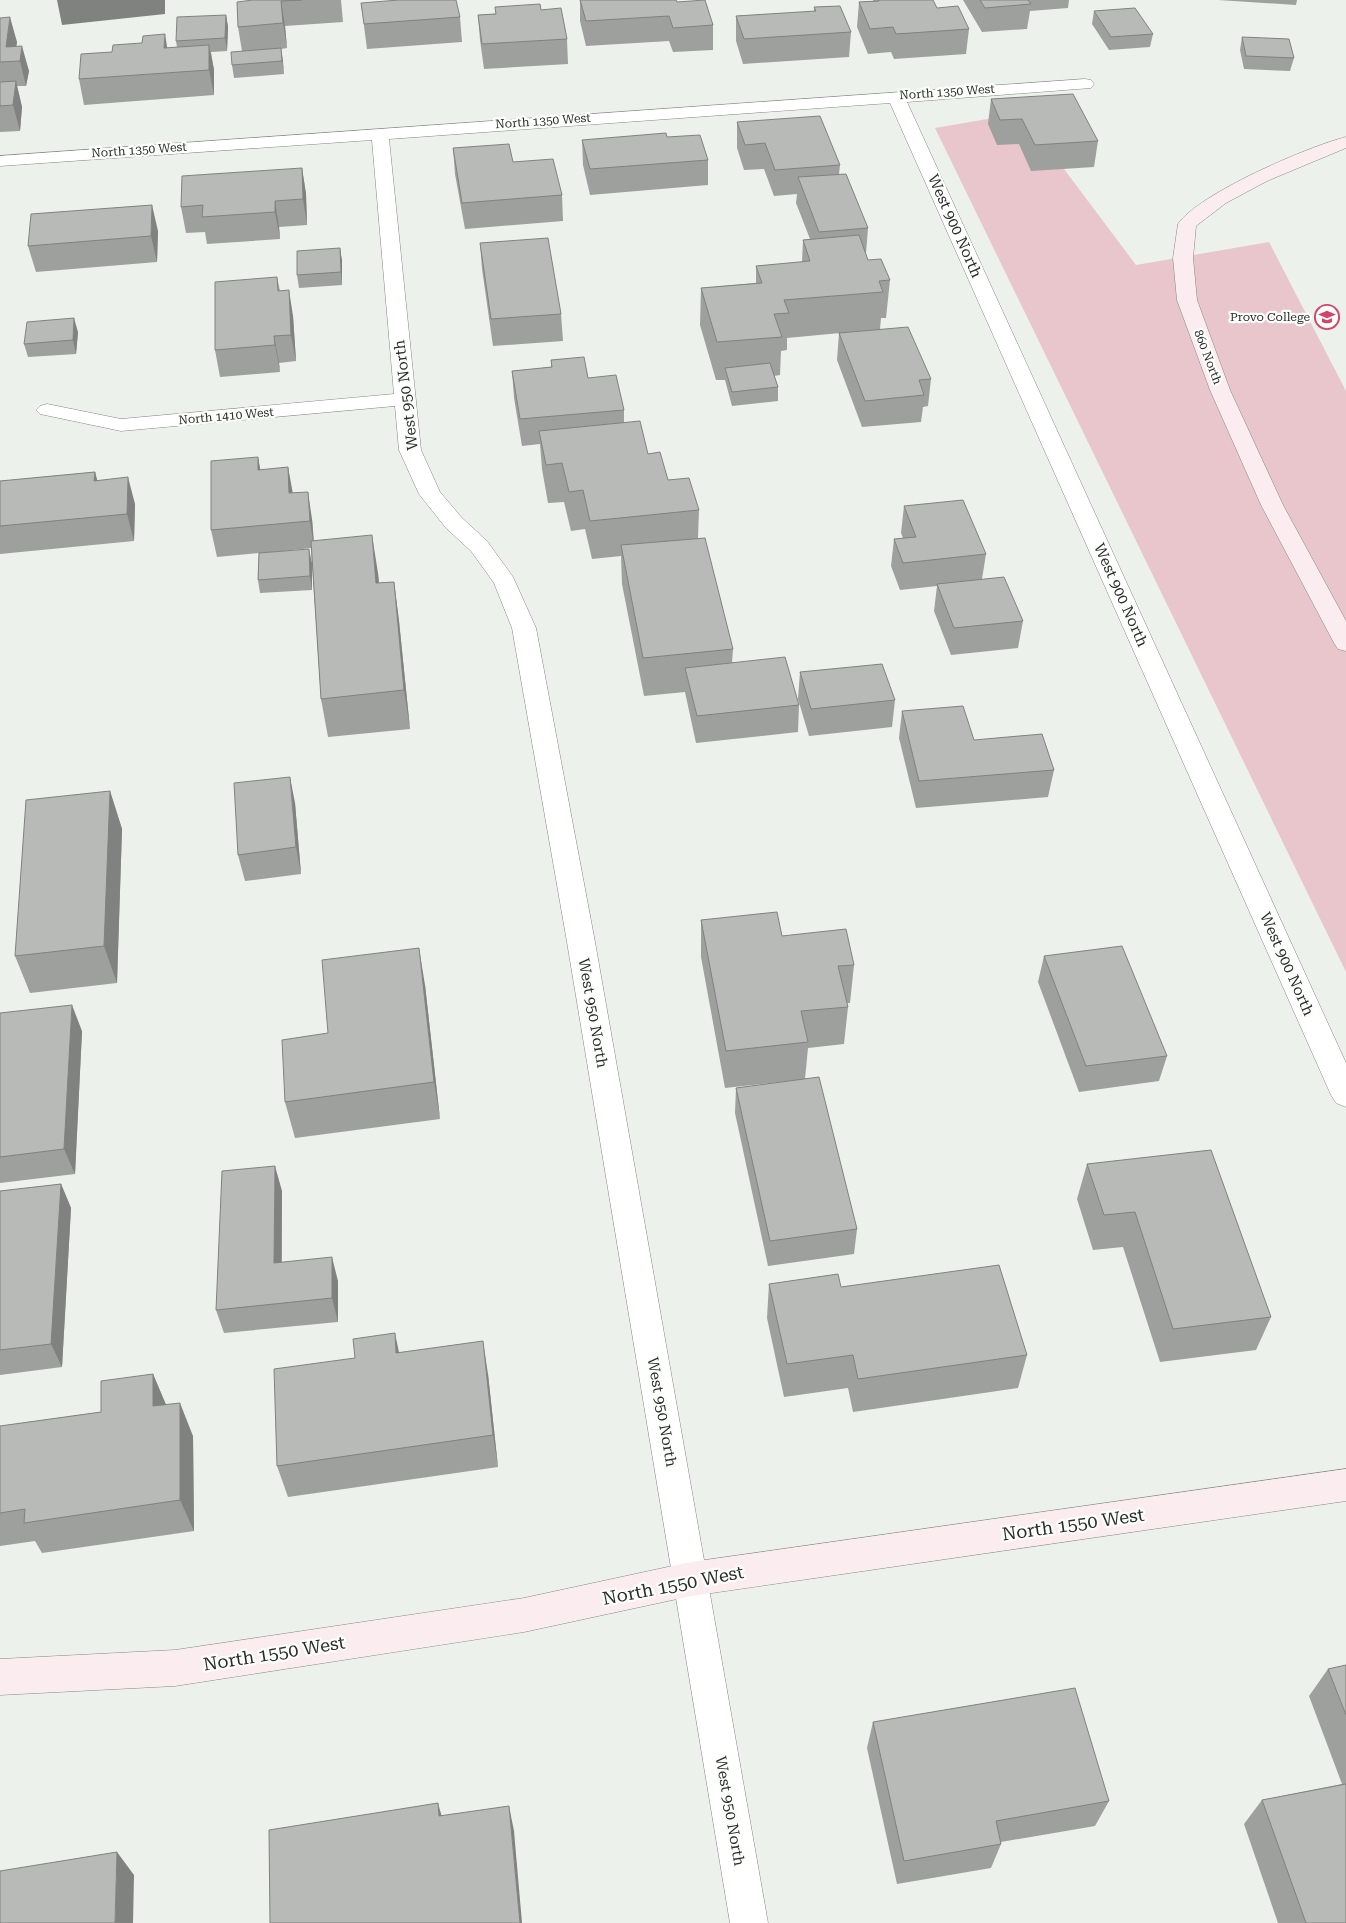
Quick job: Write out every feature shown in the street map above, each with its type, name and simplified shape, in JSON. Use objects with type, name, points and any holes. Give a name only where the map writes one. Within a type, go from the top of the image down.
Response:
[{"type":"street","name":"North 1350 West","points":[[0,160],[1086,84]]},
{"type":"street","name":"West 900 North","points":[[896,96],[1346,1095]]},
{"type":"street","name":"West 950 North","points":[[380,133],[410,450],[430,494],[454,523],[479,546],[505,582],[524,628],[583,952],[749,1923]]},
{"type":"street","name":"860 North","points":[[1346,142],[1261,176],[1219,198],[1187,224],[1183,258],[1187,300],[1220,390],[1272,505],[1346,643]]},
{"type":"street","name":"North 1410 West","points":[[47,410],[121,426],[406,399]]},
{"type":"street","name":"North 1550 West","points":[[0,1676],[175,1668],[524,1615],[691,1579],[1346,1485]]},
{"type":"shaded area","points":[[1022,113],[1136,265],[1269,242],[1346,391],[1346,972],[935,128]]},
{"type":"building","points":[[253,0],[302,0],[281,1],[283,23],[238,27],[237,2]]},
{"type":"building","points":[[399,0],[456,0],[460,17],[364,24],[361,3]]},
{"type":"building","points":[[580,0],[676,0],[677,2],[705,0],[713,25],[673,28],[669,16],[586,21]]},
{"type":"building","points":[[933,0],[937,8],[958,6],[969,29],[896,34],[893,27],[870,29],[859,2]]},
{"type":"building","points":[[980,0],[1028,0],[1031,4],[985,8]]},
{"type":"building","points":[[540,4],[541,10],[561,8],[567,39],[482,44],[478,15],[496,14],[495,7]]},
{"type":"building","points":[[840,6],[851,32],[744,39],[736,16],[816,11],[814,7]]},
{"type":"building","points":[[1135,8],[1153,34],[1111,37],[1094,11]]},
{"type":"building","points":[[226,15],[225,38],[176,41],[177,17]]},
{"type":"building","points":[[10,17],[6,47],[22,46],[20,61],[0,62],[0,18]]},
{"type":"building","points":[[165,34],[164,48],[209,45],[209,70],[79,79],[81,54],[112,52],[113,45],[142,43],[143,36]]},
{"type":"building","points":[[1242,37],[1289,39],[1294,58],[1246,56]]},
{"type":"building","points":[[281,48],[282,61],[232,65],[231,52]]},
{"type":"building","points":[[16,81],[13,105],[0,106],[0,82]]},
{"type":"building","points":[[1073,94],[1098,141],[1035,145],[1022,119],[1000,120],[991,99]]},
{"type":"building","points":[[820,116],[840,165],[775,170],[765,143],[745,145],[737,122]]},
{"type":"building","points":[[666,133],[667,137],[700,135],[708,160],[590,169],[582,140]]},
{"type":"building","points":[[509,144],[513,162],[553,159],[562,195],[462,203],[453,148]]},
{"type":"building","points":[[302,168],[303,199],[275,201],[275,212],[202,217],[203,205],[181,207],[182,176]]},
{"type":"building","points":[[846,174],[868,228],[819,232],[798,177]]},
{"type":"building","points":[[152,205],[151,236],[28,246],[31,214]]},
{"type":"building","points":[[859,235],[868,260],[881,259],[890,280],[879,281],[883,292],[784,300],[789,313],[774,314],[782,337],[717,342],[701,288],[762,283],[756,266],[810,261],[803,240]]},
{"type":"building","points":[[548,238],[561,314],[491,319],[480,243]]},
{"type":"building","points":[[340,248],[341,272],[297,275],[297,251]]},
{"type":"building","points":[[277,277],[278,291],[289,290],[291,335],[274,336],[275,345],[215,350],[215,282]]},
{"type":"building","points":[[74,318],[73,340],[24,344],[27,322]]},
{"type":"building","points":[[908,327],[931,379],[919,380],[924,395],[865,401],[839,333]]},
{"type":"building","points":[[584,357],[588,378],[616,375],[624,410],[520,419],[512,371],[552,367],[551,360]]},
{"type":"building","points":[[770,363],[778,387],[732,392],[725,368]]},
{"type":"building","points":[[640,421],[648,454],[660,452],[668,480],[689,478],[699,510],[590,521],[583,490],[569,492],[562,463],[546,465],[539,431]]},
{"type":"building","points":[[258,457],[258,470],[288,467],[289,493],[308,492],[310,521],[211,530],[211,461]]},
{"type":"building","points":[[95,472],[94,481],[128,477],[127,514],[0,526],[0,481]]},
{"type":"building","points":[[963,500],[986,554],[903,563],[894,539],[916,537],[904,506]]},
{"type":"building","points":[[372,535],[376,583],[394,582],[404,690],[321,699],[311,541]]},
{"type":"building","points":[[705,538],[733,649],[643,658],[621,545]]},
{"type":"building","points":[[309,549],[310,576],[258,580],[259,553]]},
{"type":"building","points":[[1004,577],[1023,621],[954,628],[937,584]]},
{"type":"building","points":[[785,657],[799,705],[697,716],[685,668]]},
{"type":"building","points":[[882,664],[895,700],[811,709],[800,672]]},
{"type":"building","points":[[963,706],[974,740],[1042,734],[1054,770],[919,781],[902,711]]},
{"type":"building","points":[[290,777],[296,847],[238,855],[234,783]]},
{"type":"building","points":[[110,791],[104,946],[15,956],[26,800]]},
{"type":"building","points":[[777,912],[782,936],[846,929],[854,965],[838,966],[848,1007],[801,1011],[808,1042],[726,1051],[701,920]]},
{"type":"building","points":[[1122,946],[1167,1056],[1086,1066],[1044,956]]},
{"type":"building","points":[[419,948],[434,1082],[285,1102],[282,1040],[328,1033],[322,960]]},
{"type":"building","points":[[72,1005],[64,1149],[0,1157],[0,1013]]},
{"type":"building","points":[[819,1077],[857,1229],[770,1241],[736,1088]]},
{"type":"building","points":[[1211,1150],[1271,1317],[1173,1329],[1135,1212],[1104,1215],[1087,1164]]},
{"type":"building","points":[[275,1166],[274,1263],[332,1257],[332,1298],[216,1310],[222,1171]]},
{"type":"building","points":[[61,1184],[51,1344],[0,1350],[0,1191]]},
{"type":"building","points":[[999,1265],[1027,1355],[858,1379],[853,1355],[787,1364],[769,1284],[838,1274],[841,1287]]},
{"type":"building","points":[[395,1333],[396,1353],[483,1341],[493,1435],[277,1466],[274,1369],[355,1358],[353,1339]]},
{"type":"building","points":[[153,1374],[153,1406],[180,1403],[180,1500],[24,1523],[25,1509],[0,1513],[0,1426],[101,1412],[101,1381]]},
{"type":"building","points":[[1346,1665],[1346,1715],[1328,1669]]},
{"type":"building","points":[[1075,1688],[1109,1801],[996,1821],[1001,1844],[904,1861],[873,1722]]},
{"type":"building","points":[[1346,1784],[1346,1923],[1306,1923],[1262,1800]]},
{"type":"building","points":[[438,1803],[439,1816],[509,1806],[520,1923],[270,1923],[269,1830]]},
{"type":"building","points":[[117,1852],[115,1923],[0,1923],[0,1871]]},
{"type":"place","name":"Provo College","points":[[1327,317]]}]
